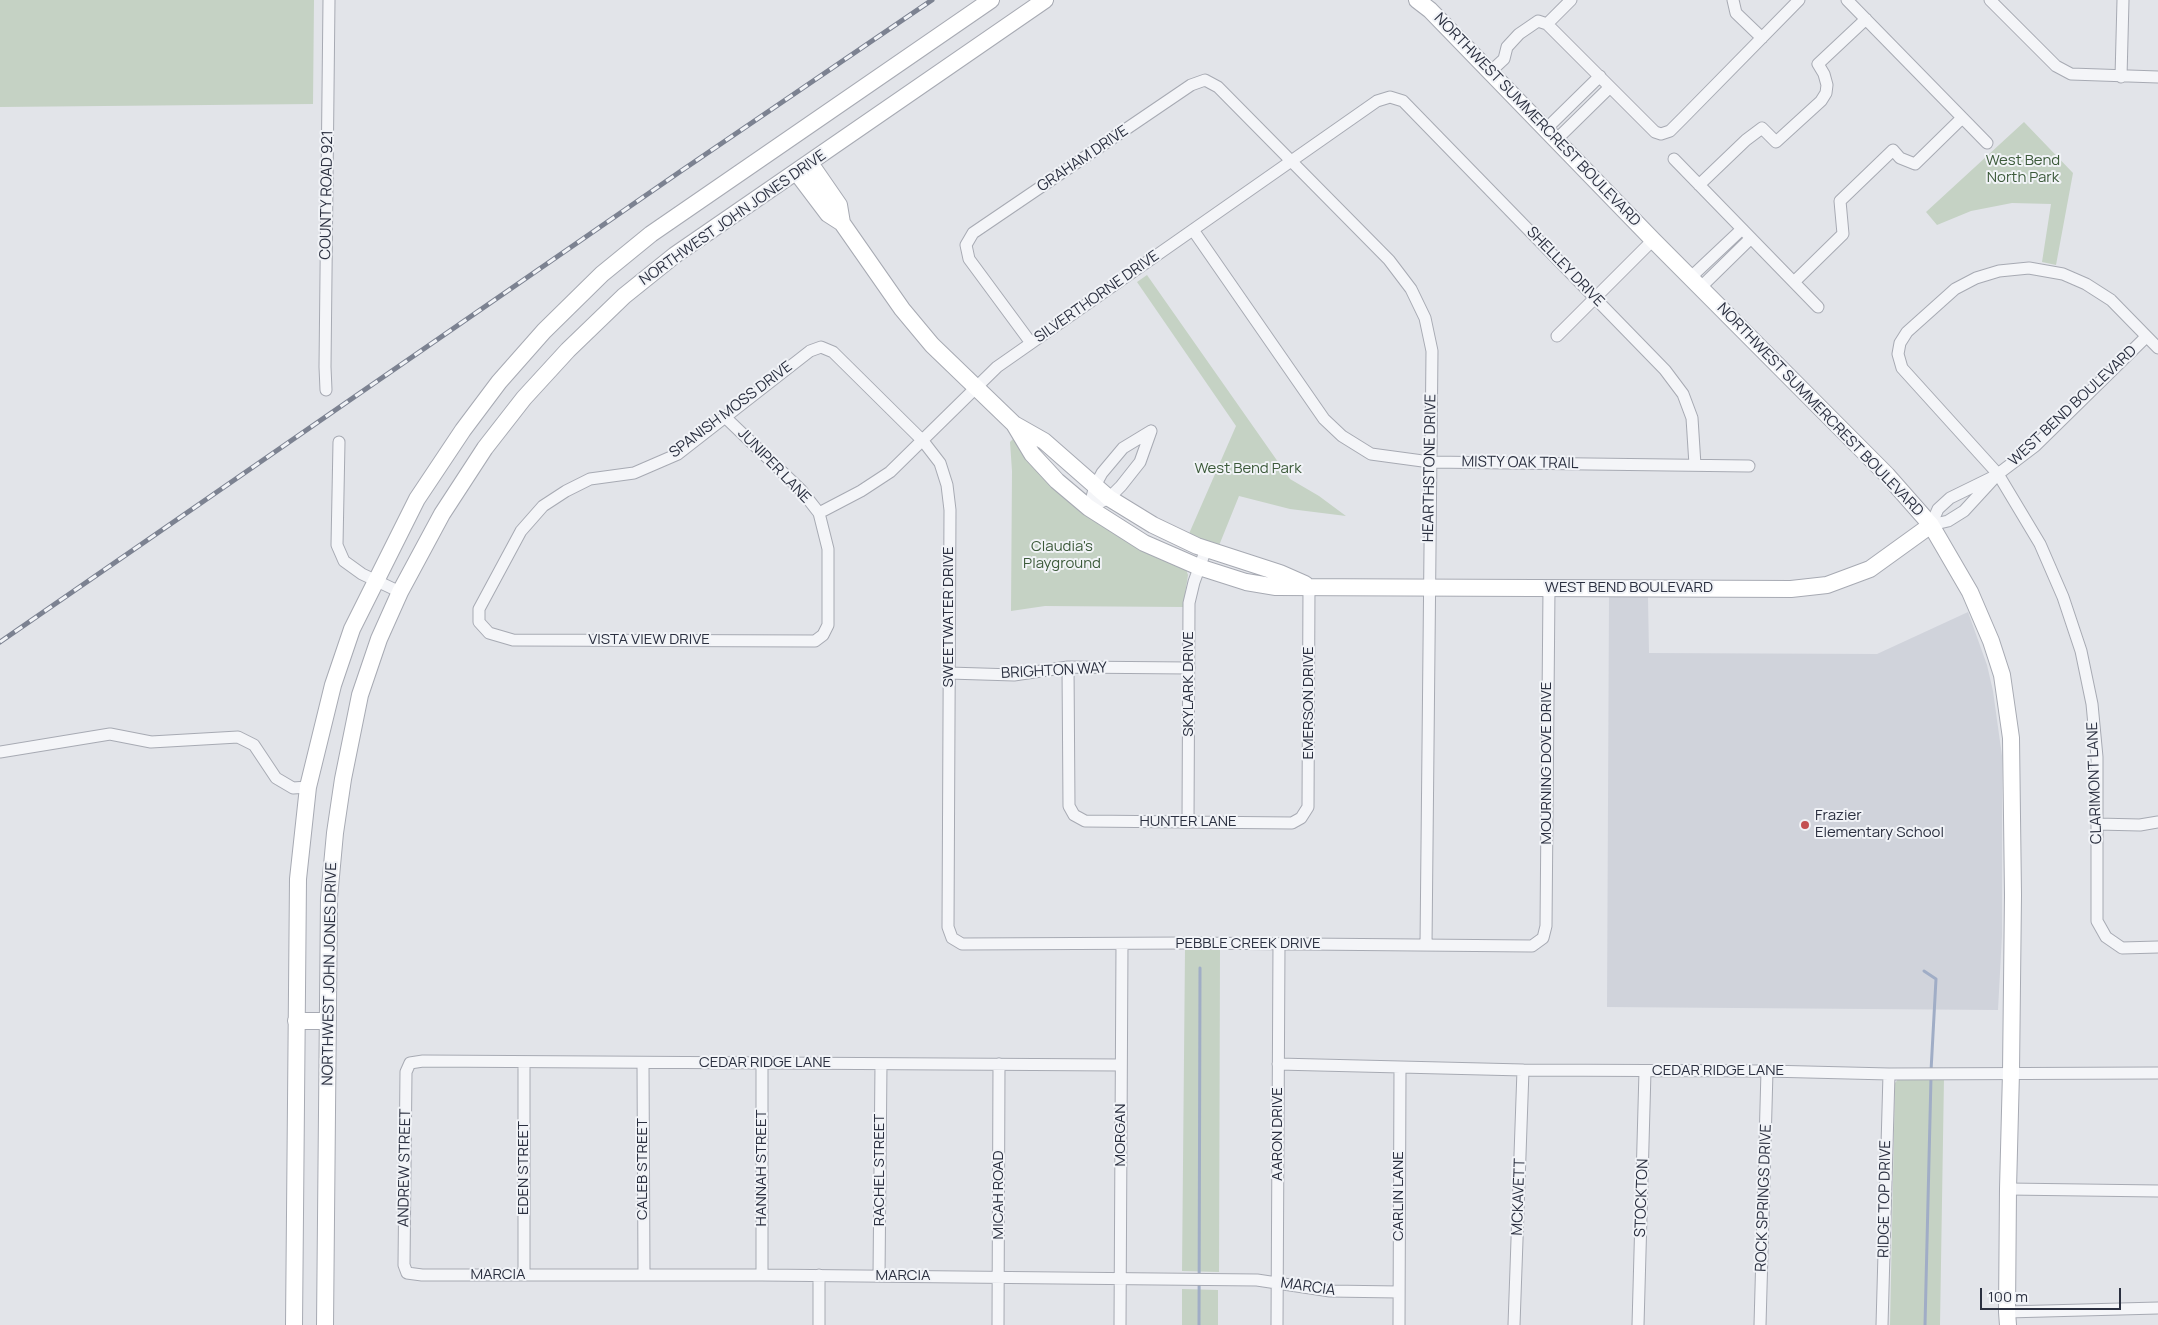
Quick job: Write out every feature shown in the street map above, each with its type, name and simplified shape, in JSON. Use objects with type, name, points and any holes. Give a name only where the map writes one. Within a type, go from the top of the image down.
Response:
[{"type":"main road","name":"NORTHWEST JOHN JONES DRIVE","points":[[294,1325],[298,879],[308,787],[333,685],[352,629],[417,499],[463,430],[499,382],[544,331],[602,274],[651,234],[991,0]]},
{"type":"main road","name":"NORTHWEST JOHN JONES DRIVE","points":[[325,1325],[329,898],[335,833],[343,779],[360,696],[379,639],[400,592],[442,514],[485,448],[524,398],[568,350],[624,296],[675,255],[797,173],[1045,0]]},
{"type":"main road","name":"NORTHWEST SUMMERCREST BOULEVARD","points":[[1417,0],[1430,10],[1887,475],[1930,525],[1970,592],[1991,641],[2002,675],[2011,738],[2011,1072]]},
{"type":"main road","name":"WEST BEND BOULEVARD","points":[[810,163],[839,205],[842,223]]},
{"type":"main road","name":"WEST BEND BOULEVARD","points":[[797,173],[828,214],[842,223],[902,308],[932,345],[1014,424],[1044,441],[1109,498],[1153,525],[1206,549],[1280,573],[1309,586]]},
{"type":"main road","name":"WEST BEND BOULEVARD","points":[[1014,424],[1032,454],[1057,481],[1089,508],[1144,543],[1198,567],[1261,585],[1276,587],[1792,589],[1827,585],[1870,569],[1930,525]]},
{"type":"main road","points":[[296,1021],[328,1021]]},
{"type":"main road","points":[[2008,1318],[2008,1189],[2011,1072]]},
{"type":"street","name":"COUNTY ROAD 921","points":[[326,390],[328,0]]},
{"type":"street","points":[[1547,24],[1571,0]]},
{"type":"street","points":[[1733,0],[1736,13],[1762,38]]},
{"type":"street","points":[[1490,72],[1504,59],[1507,47],[1520,34],[1538,21],[1547,24],[1655,132],[1661,134],[1670,131],[1799,0]]},
{"type":"street","points":[[1847,0],[1987,143]]},
{"type":"street","points":[[1990,0],[2056,66],[2071,74],[2158,77]]},
{"type":"street","points":[[2121,77],[2123,0]]},
{"type":"street","points":[[1699,185],[1746,140],[1762,128],[1776,142],[1821,101],[1826,93],[1827,85],[1824,74],[1818,64],[1866,19]]},
{"type":"street","points":[[1551,134],[1600,76]]},
{"type":"street","name":"HEARTHSTONE DRIVE","points":[[1205,80],[1218,87],[1290,162],[1389,260],[1411,289],[1425,318],[1432,351],[1426,945]]},
{"type":"street","name":"GRAHAM DRIVE","points":[[1030,343],[969,259],[966,245],[973,233],[1191,85],[1205,80]]},
{"type":"street","points":[[1551,134],[1610,87]]},
{"type":"street","name":"SILVERTHORNE DRIVE","points":[[819,513],[861,491],[890,472],[997,367],[1377,102],[1390,97]]},
{"type":"street","name":"SHELLEY DRIVE","points":[[1390,97],[1403,101],[1665,370],[1682,394],[1692,418],[1696,465]]},
{"type":"street","points":[[1794,282],[1843,234],[1840,201],[1893,150],[1900,158],[1915,164],[1962,118]]},
{"type":"street","points":[[1674,159],[1818,308]]},
{"type":"street","points":[[1696,282],[1742,229]]},
{"type":"street","name":"MISTY OAK TRAIL","points":[[1193,230],[1324,419],[1342,436],[1371,454],[1430,462],[1749,466]]},
{"type":"street","points":[[1696,282],[1751,238]]},
{"type":"street","points":[[1557,336],[1654,240]]},
{"type":"street","name":"CLARIMONT LANE","points":[[2146,336],[2111,300],[2086,284],[2064,274],[2029,268],[1999,271],[1976,278],[1954,289],[1907,332],[1900,343],[1898,354],[1902,368],[1998,474],[2040,544],[2063,597],[2081,651],[2092,704],[2096,748],[2097,921],[2106,938],[2122,948],[2158,947]]},
{"type":"street","points":[[2146,336],[2158,348]]},
{"type":"street","name":"WEST BEND BOULEVARD","points":[[1930,525],[1948,521],[1964,511],[1998,474],[2035,446],[2146,336]]},
{"type":"street","name":"SPANISH MOSS DRIVE","points":[[479,622],[479,609],[521,531],[543,506],[566,491],[590,479],[634,473],[678,454],[810,350],[821,347]]},
{"type":"street","name":"SWEETWATER DRIVE","points":[[821,347],[833,352],[923,441],[940,463],[947,485],[950,510],[948,927],[952,938]]},
{"type":"street","name":"JUNIPER LANE","points":[[726,418],[801,490],[819,513],[828,549],[828,625],[823,635]]},
{"type":"street","points":[[1151,431],[1140,462],[1109,498],[1089,508],[1095,486],[1102,473],[1123,448],[1151,431]]},
{"type":"street","points":[[339,442],[337,545],[344,561],[362,574],[400,592]]},
{"type":"street","name":"WEST BEND BOULEVARD","points":[[1930,525],[1938,509],[1950,498],[1998,474]]},
{"type":"street","name":"SKYLARK DRIVE","points":[[1188,822],[1189,603],[1198,567],[1206,549]]},
{"type":"street","name":"EMERSON DRIVE","points":[[1301,818],[1308,807],[1309,586]]},
{"type":"street","name":"MOURNING DOVE DRIVE","points":[[1543,938],[1546,926],[1549,588]]},
{"type":"street","name":"VISTA VIEW DRIVE","points":[[479,622],[489,633],[513,640],[815,641],[823,635]]},
{"type":"street","name":"BRIGHTON WAY","points":[[949,673],[1014,675],[1068,667],[1189,668]]},
{"type":"street","name":"HUNTER LANE","points":[[1068,667],[1069,806],[1074,816],[1085,821],[1292,823],[1301,818]]},
{"type":"street","points":[[0,752],[110,734],[151,742],[238,737],[254,745],[276,778],[293,788],[308,787]]},
{"type":"street","points":[[2097,824],[2140,825],[2158,822]]},
{"type":"street","name":"PEBBLE CREEK DRIVE","points":[[952,938],[962,944],[1532,946],[1543,938]]},
{"type":"street","name":"MORGAN","points":[[1120,1325],[1122,944]]},
{"type":"street","name":"AARON DRIVE","points":[[1277,1325],[1278,944]]},
{"type":"street","name":"CEDAR RIDGE LANE","points":[[410,1063],[423,1060],[1121,1065]]},
{"type":"street","name":"EDEN STREET","points":[[524,1062],[524,1275]]},
{"type":"street","name":"CALEB STREET","points":[[643,1062],[644,1274]]},
{"type":"street","name":"HANNAH STREET","points":[[762,1062],[762,1275]]},
{"type":"street","name":"ANDREW STREET","points":[[407,1273],[404,1265],[405,1139],[406,1072],[410,1063]]},
{"type":"street","name":"RACHEL STREET","points":[[879,1276],[881,1064]]},
{"type":"street","name":"MICAH ROAD","points":[[998,1325],[999,1064]]},
{"type":"street","name":"CEDAR RIDGE LANE","points":[[1278,1064],[1523,1070],[1767,1071],[1889,1074],[2011,1072],[2158,1074]]},
{"type":"street","name":"CARLIN LANE","points":[[1399,1325],[1400,1068]]},
{"type":"street","name":"MCKAVETT","points":[[1514,1325],[1523,1070]]},
{"type":"street","name":"STOCKTON","points":[[1638,1325],[1645,1071]]},
{"type":"street","name":"ROCK SPRINGS DRIVE","points":[[1760,1325],[1767,1071]]},
{"type":"street","name":"RIDGE TOP DRIVE","points":[[1882,1325],[1889,1074]]},
{"type":"street","points":[[2008,1189],[2158,1191]]},
{"type":"street","name":"MARCIA","points":[[407,1273],[422,1275],[644,1274],[1215,1279],[1257,1280],[1330,1291],[1398,1292]]},
{"type":"street","points":[[819,1275],[820,1325]]},
{"type":"street","points":[[2008,1318],[2158,1308]]},
{"type":"shaded area","name":"Frazier Elementary School","points":[[1609,597],[1648,597],[1649,653],[1877,654],[1968,612],[1987,665],[1993,691],[2002,756],[2002,935],[1998,1010],[1607,1007]]},
{"type":"green space","points":[[0,0],[314,0],[313,104],[0,107]]},
{"type":"green space","name":"West Bend North Park","points":[[2024,122],[2073,173],[2056,265],[2042,262],[2051,204],[2012,203],[1971,211],[1937,225],[1926,212]]},
{"type":"green space","name":"West Bend Park","points":[[1147,275],[1290,479],[1319,496],[1346,516],[1290,509],[1239,496],[1218,548],[1188,536],[1236,426],[1137,282]]},
{"type":"green space","name":"Claudia's Playground","points":[[1014,438],[1033,463],[1186,569],[1188,575],[1183,607],[1045,606],[1011,611],[1012,471],[1010,442]]},
{"type":"green space","points":[[1185,950],[1220,950],[1219,1272],[1182,1271]]},
{"type":"green space","points":[[1944,1077],[1940,1325],[1890,1325],[1895,1083],[1899,1078]]},
{"type":"green space","points":[[1182,1289],[1218,1290],[1218,1325],[1182,1325]]},
{"type":"waterway","points":[[1199,1325],[1200,968]]},
{"type":"waterway","points":[[1924,971],[1936,979],[1931,1071]]},
{"type":"waterway","points":[[1925,1325],[1931,1077]]},
{"type":"railway","points":[[0,642],[681,171],[932,0]]},
{"type":"place","name":"Frazier Elementary School","points":[[1805,825]]}]
